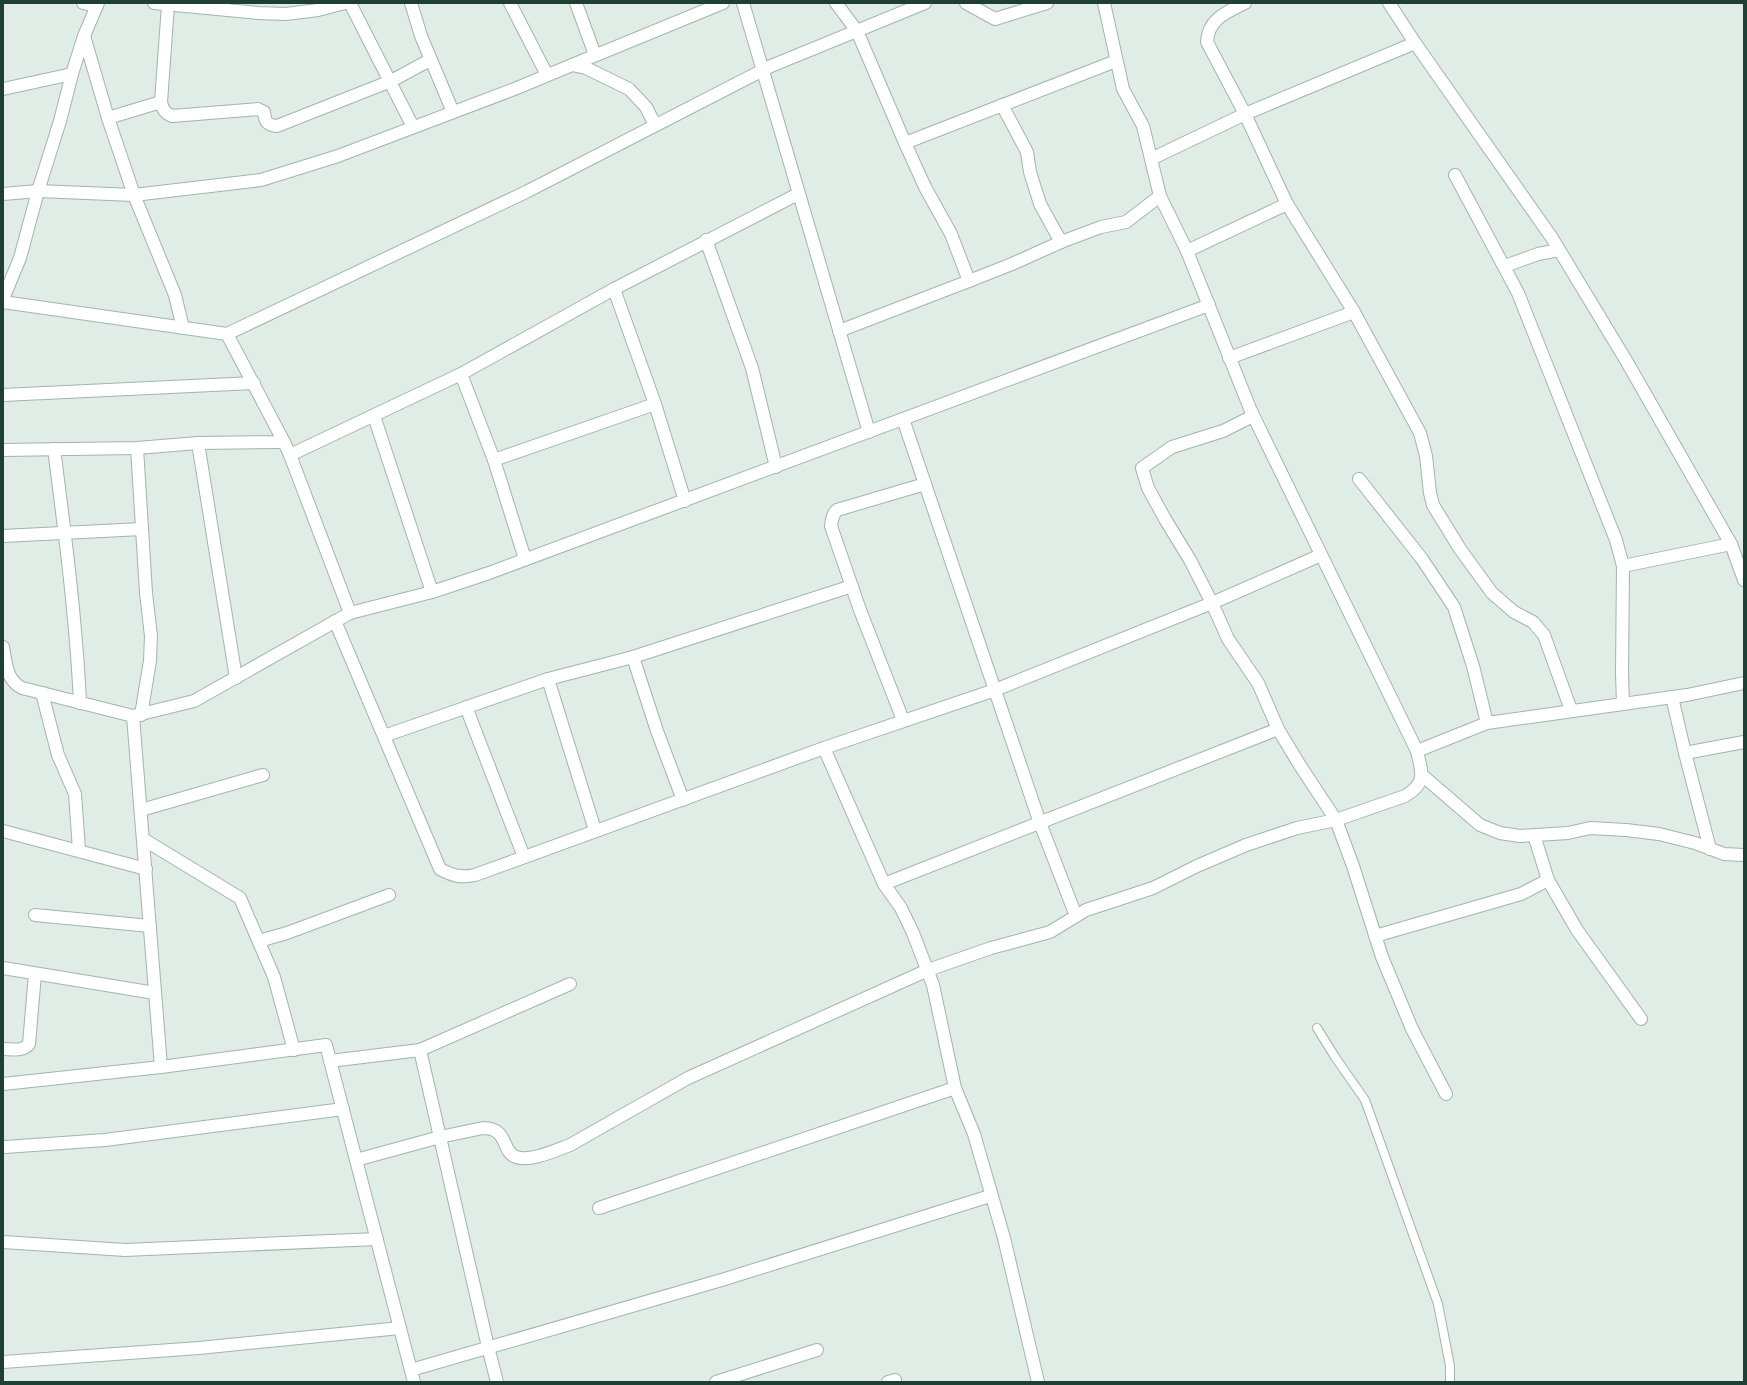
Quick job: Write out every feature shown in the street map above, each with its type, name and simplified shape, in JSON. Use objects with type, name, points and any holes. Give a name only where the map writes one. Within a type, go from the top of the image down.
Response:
[{"type":"street","points":[[83,3],[98,5],[84,36],[20,258],[3,300],[227,334],[526,192],[762,71],[925,3]]},
{"type":"street","points":[[154,3],[258,13],[286,14],[318,10],[339,4]]},
{"type":"street","points":[[350,3],[414,127]]},
{"type":"street","points":[[411,3],[430,60],[453,112]]},
{"type":"street","points":[[510,3],[547,75]]},
{"type":"street","points":[[576,3],[595,55]]},
{"type":"street","points":[[3,194],[38,192],[134,194],[261,180],[338,156],[414,127],[572,65],[723,3]]},
{"type":"street","points":[[743,3],[869,432]]},
{"type":"street","points":[[836,3],[858,31],[905,144],[926,187],[952,234],[969,280]]},
{"type":"street","points":[[966,3],[995,19],[1047,3]]},
{"type":"street","points":[[356,1160],[483,1128],[491,1128],[500,1134],[511,1154],[515,1157],[532,1157],[550,1153],[570,1145],[688,1078],[928,970],[991,948],[1050,932],[1086,910],[1153,888],[1197,866],[1246,845],[1297,828],[1336,820],[1405,796],[1415,790],[1420,783],[1422,775],[1417,752],[1251,411],[1187,251],[1160,196],[1143,126],[1122,89],[1104,3]]},
{"type":"street","points":[[1245,3],[1222,14],[1212,24],[1207,42],[1245,114],[1287,204],[1354,312],[1420,434],[1426,456],[1430,493],[1433,505],[1460,549],[1492,594],[1514,612],[1533,622],[1544,635],[1571,710]]},
{"type":"street","points":[[1390,3],[1415,43],[1559,250],[1627,362],[1731,544],[1744,580]]},
{"type":"street","points":[[168,5],[161,102],[163,110],[166,114],[172,116],[261,110],[268,124],[278,126],[391,81],[430,60]]},
{"type":"street","points":[[84,36],[108,118],[134,194],[175,295],[183,328]]},
{"type":"street","points":[[1151,159],[1245,114],[1415,43]]},
{"type":"street","points":[[905,144],[1116,61]]},
{"type":"street","points":[[572,65],[586,68],[629,89],[646,107],[656,125]]},
{"type":"street","points":[[3,89],[72,74]]},
{"type":"street","points":[[108,118],[161,102]]},
{"type":"street","points":[[1002,106],[1027,152],[1030,172],[1040,204],[1061,242]]},
{"type":"street","points":[[1456,175],[1518,293],[1616,540],[1623,566],[1623,704]]},
{"type":"street","points":[[290,455],[461,374],[614,289],[706,240],[798,194]]},
{"type":"street","points":[[839,331],[1012,264],[1061,242],[1101,227],[1126,222],[1160,196]]},
{"type":"street","points":[[1187,251],[1287,204]]},
{"type":"street","points":[[706,240],[752,368],[776,466]]},
{"type":"street","points":[[1505,266],[1538,254],[1559,250]]},
{"type":"street","points":[[614,289],[655,404],[685,500]]},
{"type":"street","points":[[3,647],[10,678],[14,684],[22,688],[137,716],[194,701],[350,613],[432,592],[525,559],[903,420],[1209,305]]},
{"type":"street","points":[[1229,358],[1354,312]]},
{"type":"street","points":[[227,334],[254,383],[290,455],[350,613]]},
{"type":"street","points":[[461,374],[494,460],[525,559]]},
{"type":"street","points":[[3,395],[254,383]]},
{"type":"street","points":[[494,460],[655,404]]},
{"type":"street","points":[[1251,411],[1253,416],[1223,431],[1172,447],[1142,468],[1148,488],[1190,560],[1212,602],[1228,638],[1258,683],[1278,729],[1336,820],[1353,866],[1382,957],[1412,1029],[1446,1094]]},
{"type":"street","points":[[374,416],[432,592]]},
{"type":"street","points":[[903,420],[1040,823],[1076,916]]},
{"type":"street","points":[[3,450],[137,448],[198,444],[284,442]]},
{"type":"street","points":[[198,444],[236,678]]},
{"type":"street","points":[[137,448],[151,636],[150,661],[137,716],[141,810],[161,1067]]},
{"type":"street","points":[[54,449],[77,647],[80,703]]},
{"type":"street","points":[[1359,479],[1422,559],[1454,607],[1473,666],[1487,723]]},
{"type":"street","points":[[903,720],[831,526],[833,515],[836,510],[925,484]]},
{"type":"street","points":[[3,536],[142,530]]},
{"type":"street","points":[[1623,566],[1731,544]]},
{"type":"street","points":[[335,621],[440,869],[451,875],[464,877],[683,800],[903,720],[995,690],[1212,602],[1321,555]]},
{"type":"street","points":[[384,736],[548,680],[632,657],[852,586]]},
{"type":"street","points":[[632,657],[657,731],[683,800]]},
{"type":"street","points":[[548,680],[595,830]]},
{"type":"street","points":[[1417,752],[1487,723],[1672,697],[1744,683]]},
{"type":"street","points":[[42,693],[58,755],[75,794],[79,850]]},
{"type":"street","points":[[1672,697],[1710,849]]},
{"type":"street","points":[[466,707],[524,856]]},
{"type":"street","points":[[884,884],[1278,729]]},
{"type":"street","points":[[1685,753],[1744,742]]},
{"type":"street","points":[[824,748],[884,884],[901,908],[928,970],[933,985],[955,1088],[974,1134],[990,1196],[1004,1238],[1038,1382]]},
{"type":"street","points":[[141,810],[263,775]]},
{"type":"street","points":[[1422,775],[1480,825],[1500,833],[1520,836],[1568,833],[1590,828],[1626,830],[1659,834],[1724,854],[1744,855]]},
{"type":"street","points":[[3,831],[146,869]]},
{"type":"street","points":[[1534,835],[1548,880],[1577,930],[1640,1019]]},
{"type":"street","points":[[143,839],[240,898],[274,977],[294,1050]]},
{"type":"street","points":[[1376,936],[1521,894],[1548,880]]},
{"type":"street","points":[[259,941],[287,933],[389,895]]},
{"type":"street","points":[[34,915],[150,926]]},
{"type":"street","points":[[3,968],[155,993]]},
{"type":"street","points":[[3,1049],[21,1050],[26,1048],[29,1044],[35,974]]},
{"type":"street","points":[[330,1061],[420,1050],[570,984]]},
{"type":"street","points":[[3,1084],[161,1067],[326,1045],[412,1376],[488,1347],[724,1279],[990,1196]]},
{"type":"street","points":[[420,1050],[497,1382]]},
{"type":"street","points":[[599,1208],[955,1088]]},
{"type":"street","points":[[5,1147],[105,1140],[343,1109]]},
{"type":"street","points":[[3,1242],[125,1250],[377,1239]]},
{"type":"street","points":[[3,1362],[199,1348],[400,1328]]},
{"type":"street","points":[[716,1382],[817,1350]]},
{"type":"lane","points":[[1317,1028],[1365,1100],[1438,1304],[1450,1366],[1450,1382]]}]
